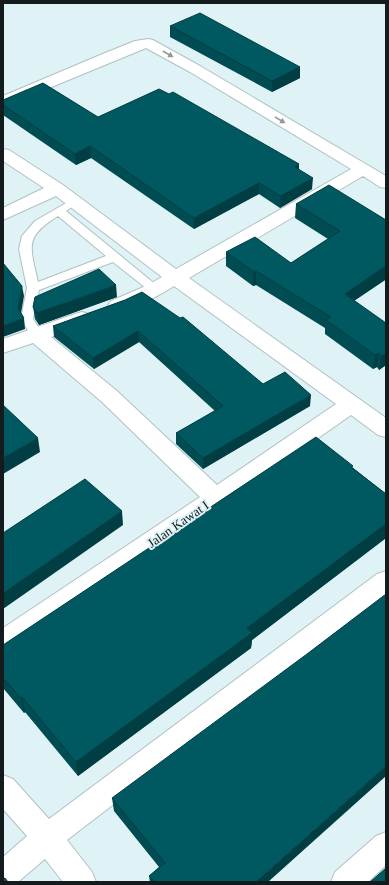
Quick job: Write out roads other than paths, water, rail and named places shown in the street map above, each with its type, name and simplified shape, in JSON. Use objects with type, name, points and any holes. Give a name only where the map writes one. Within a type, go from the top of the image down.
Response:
[{"type":"street","points":[[3,102],[132,47],[146,43],[151,44],[254,104],[356,173],[386,200]]},
{"type":"street","points":[[132,47],[240,112],[356,173],[386,183]]},
{"type":"street","points":[[240,112],[254,104]]},
{"type":"street","points":[[3,154],[57,189],[66,206],[176,278],[386,429]]},
{"type":"street","points":[[3,346],[94,314],[155,289],[356,173]]},
{"type":"street","points":[[3,214],[57,189]]},
{"type":"street","points":[[37,334],[42,340],[79,369],[161,444],[216,498]]},
{"type":"street","name":"Jalan Kawat I","points":[[3,642],[352,404]]},
{"type":"street","points":[[3,876],[47,838],[386,581]]},
{"type":"street","points":[[3,788],[47,838],[81,882]]},
{"type":"street","points":[[346,882],[386,846]]},
{"type":"lane","points":[[37,334],[27,319],[33,288],[25,249],[28,236],[39,223],[66,206],[114,257],[155,289]]},
{"type":"lane","points":[[33,288],[114,257]]}]
